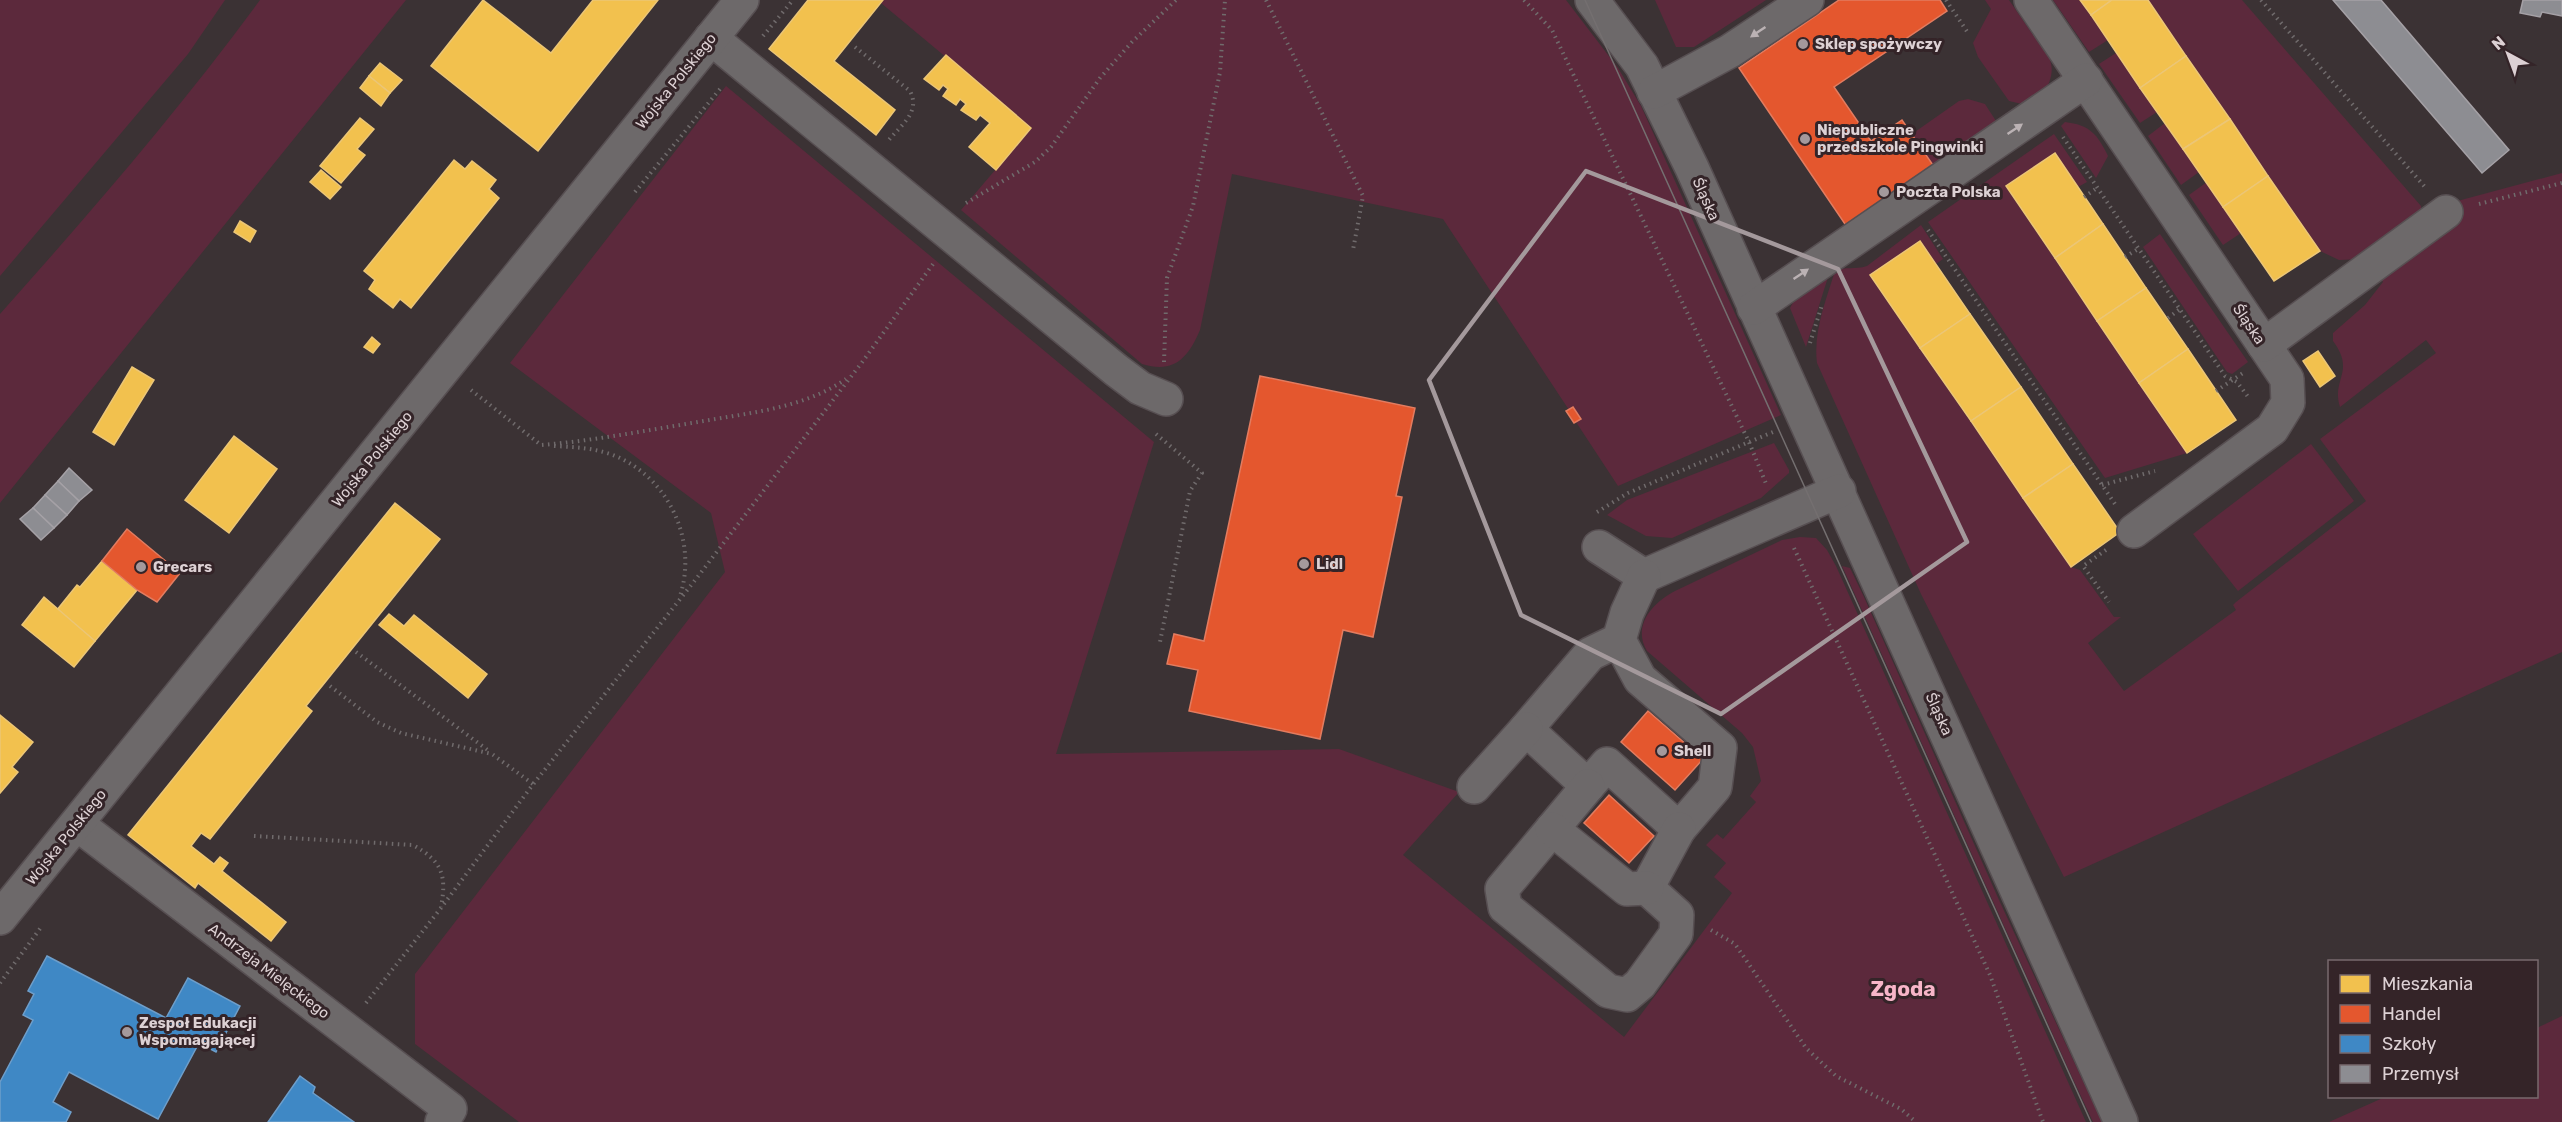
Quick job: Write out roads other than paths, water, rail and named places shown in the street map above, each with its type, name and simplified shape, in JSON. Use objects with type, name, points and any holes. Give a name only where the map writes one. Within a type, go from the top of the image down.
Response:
[{"type":"street","name":"Wojska Polskiego","points":[[0,918],[742,0]]},
{"type":"street","name":"Śląska","points":[[1592,0],[1648,79],[1692,168],[2121,1122]]},
{"type":"street","points":[[1622,0],[1648,79],[1730,51],[1807,0]]},
{"type":"street","name":"Śląska","points":[[2031,0],[2287,379],[2288,403],[2272,429],[2134,531]]},
{"type":"street","points":[[711,38],[1116,370],[1140,388],[1166,399]]},
{"type":"street","points":[[1754,308],[2086,80]]},
{"type":"street","points":[[2264,345],[2446,212]]},
{"type":"street","points":[[1647,888],[1679,829],[1716,787],[1720,748],[1640,679],[1619,640],[1627,613],[1644,576],[1839,491]]},
{"type":"street","points":[[1599,547],[1644,576]]},
{"type":"street","points":[[1474,787],[1590,654],[1619,640]]},
{"type":"street","points":[[1526,729],[1588,786]]},
{"type":"street","points":[[1552,829],[1627,889],[1647,888],[1677,915],[1676,934],[1640,984],[1627,994],[1608,991],[1505,907],[1502,888],[1607,764],[1679,829]]},
{"type":"street","name":"Andrzeja Mielęckiego","points":[[77,824],[450,1109],[442,1122]]},
{"type":"tram line","points":[[1585,0],[2091,1122]]},
{"type":"place","name":"Sklep spożywczy","points":[[1803,44]]},
{"type":"place","name":"Niepubliczne przedszkole Pingwinki","points":[[1805,139]]},
{"type":"place","name":"Poczta Polska","points":[[1884,192]]},
{"type":"place","name":"Lidl","points":[[1304,564]]},
{"type":"place","name":"Grecars","points":[[141,567]]},
{"type":"place","name":"Shell","points":[[1662,751]]},
{"type":"place","name":"Zespoł Edukacji Wspomagającej","points":[[127,1032]]},
{"type":"district","name":"Zgoda","points":[[1903,988]]}]
